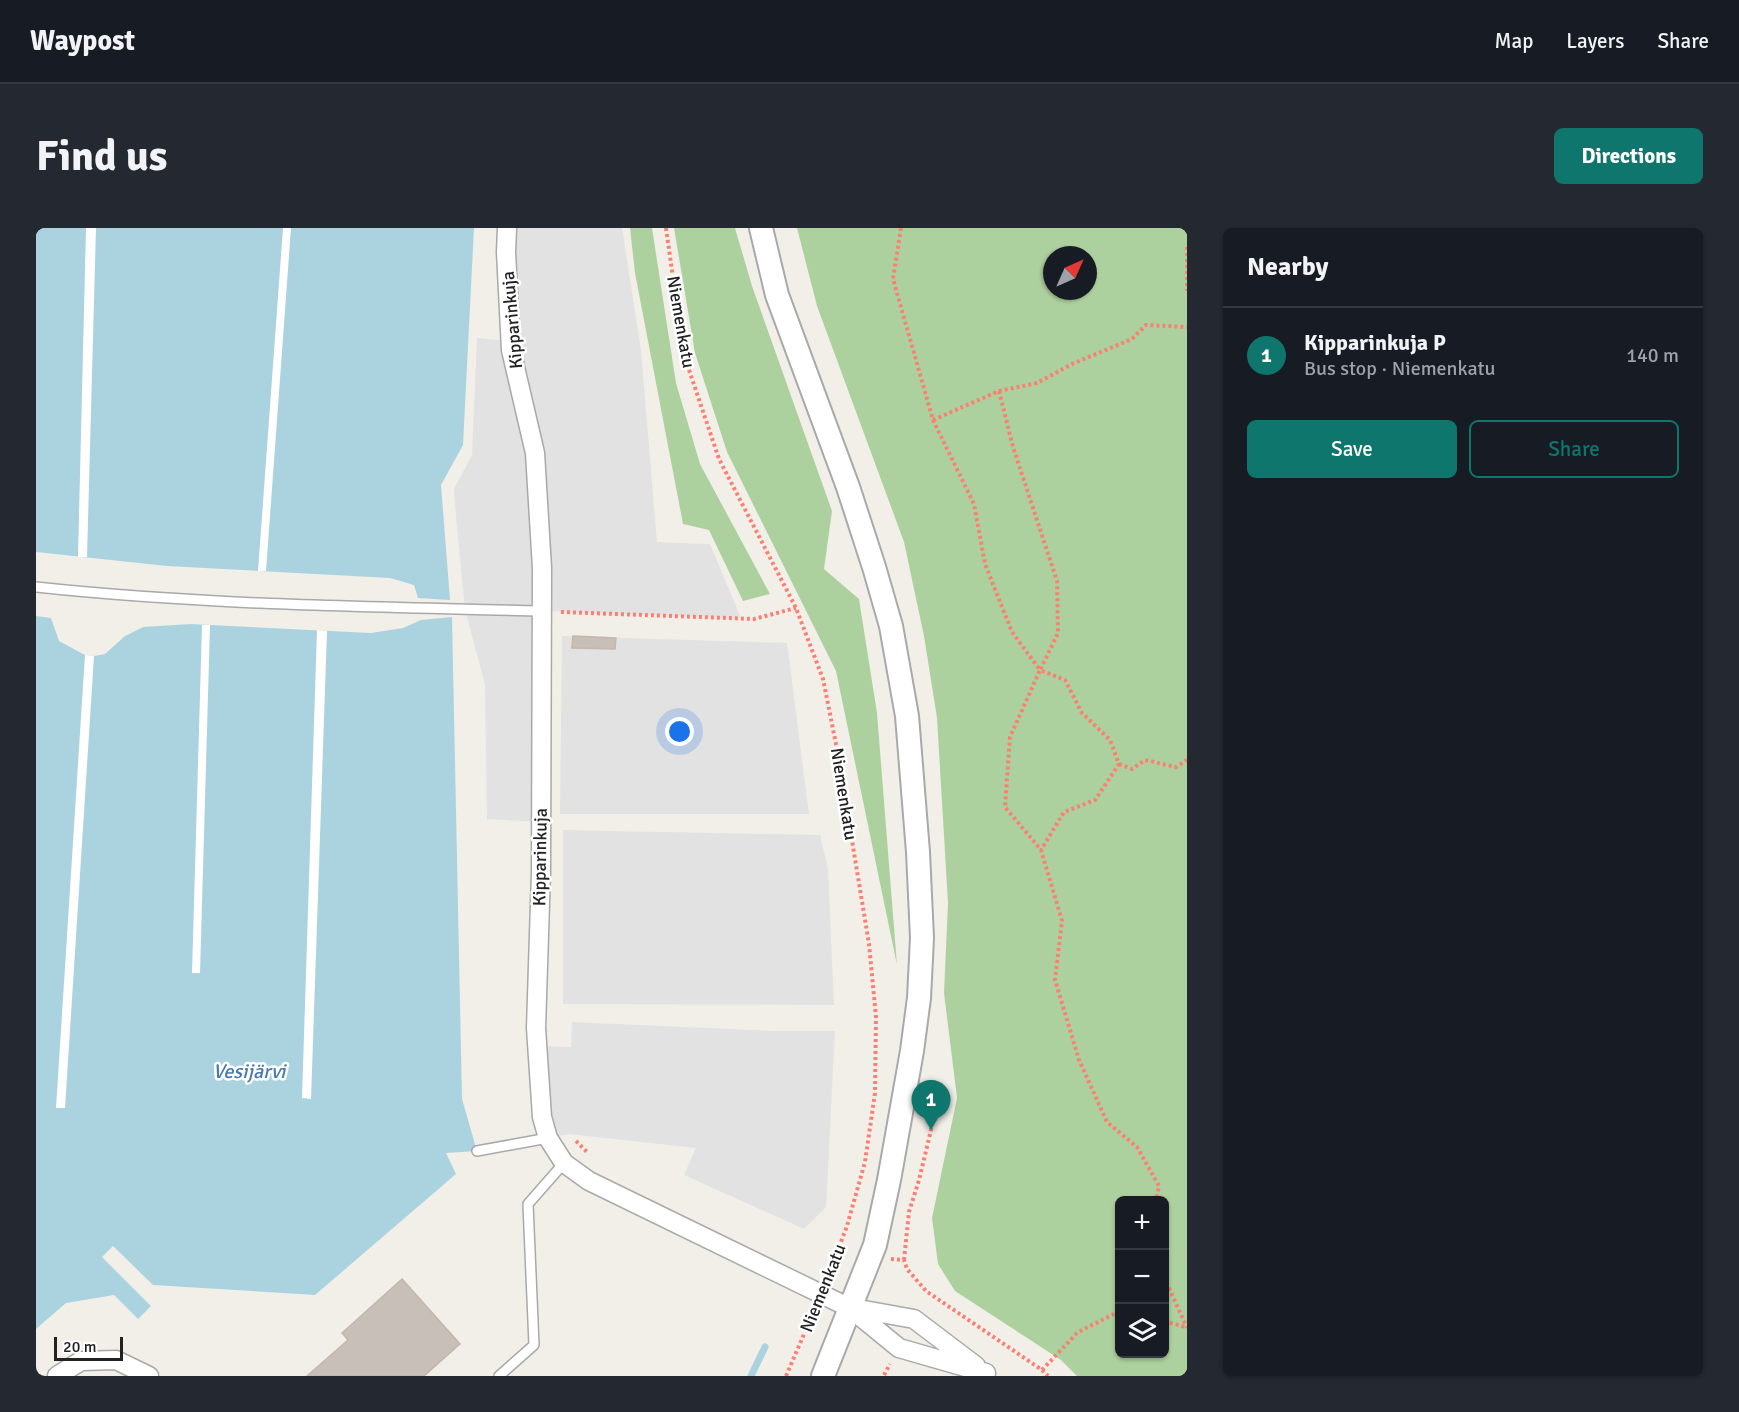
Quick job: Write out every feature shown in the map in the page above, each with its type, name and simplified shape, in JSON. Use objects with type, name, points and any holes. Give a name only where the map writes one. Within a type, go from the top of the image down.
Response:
[{"type":"street","name":"Kipparinkuja","points":[[507,228],[511,350],[535,453],[542,568],[541,872],[536,1028],[542,1117],[548,1138],[564,1162],[590,1181],[850,1308]]},
{"type":"street","name":"Niemenkatu","points":[[760,228],[777,295],[848,487],[891,626],[907,716],[918,852],[922,938],[919,998],[896,1145],[875,1245],[823,1376]]},
{"type":"street","points":[[850,1308],[898,1348],[988,1374]]},
{"type":"street","points":[[850,1308],[915,1319],[988,1374]]},
{"type":"street","points":[[57,1376],[81,1361],[116,1360],[149,1376]]},
{"type":"lane","points":[[36,587],[120,596],[378,607],[541,611]]},
{"type":"lane","points":[[477,1151],[548,1138]]},
{"type":"lane","points":[[499,1376],[534,1345],[528,1204],[564,1162]]},
{"type":"path","name":"Niemenkatu","points":[[666,228],[684,355],[719,459],[796,608],[823,679],[837,749],[869,944],[876,1017],[875,1093],[865,1162],[847,1226],[786,1376]]},
{"type":"path","points":[[901,228],[893,279],[933,420],[974,504],[985,564],[1012,632],[1040,670],[1065,680],[1082,713],[1110,740],[1119,764],[1132,769],[1145,760],[1176,767],[1187,760]]},
{"type":"path","points":[[1187,247],[1187,291]]},
{"type":"path","points":[[933,420],[999,391],[1037,383],[1072,364],[1132,339],[1146,325],[1187,327]]},
{"type":"path","points":[[999,391],[1013,447],[1057,581],[1058,633],[1010,737],[1005,807],[1041,850],[1062,921],[1055,980],[1079,1060],[1107,1122],[1137,1147],[1159,1186],[1157,1196]]},
{"type":"path","points":[[541,611],[754,619],[796,608]]},
{"type":"path","points":[[1041,850],[1064,812],[1095,800],[1119,764]]},
{"type":"path","points":[[936,1094],[931,1130],[909,1212],[904,1260],[907,1269],[926,1291],[1048,1376]]},
{"type":"path","points":[[847,1226],[859,1231],[890,1259],[904,1260]]},
{"type":"path","points":[[1169,1289],[1186,1328]]},
{"type":"path","points":[[1042,1370],[1078,1332],[1115,1313]]},
{"type":"path","points":[[1169,1323],[1186,1328]]},
{"type":"green space","points":[[630,228],[652,228],[676,383],[700,464],[770,594],[743,601],[709,530],[683,524],[635,273]]},
{"type":"green space","points":[[674,228],[735,228],[752,286],[832,511],[824,569],[859,599],[877,713],[897,965],[836,671],[727,452],[695,353]]},
{"type":"green space","points":[[797,228],[1187,228],[1187,1376],[1077,1376],[1061,1360],[955,1291],[938,1264],[932,1218],[957,1098],[944,993],[948,903],[937,718],[924,636],[904,542],[817,306]]},
{"type":"shaded area","points":[[507,228],[622,228],[641,350],[657,542],[710,544],[741,618],[541,611],[540,822],[487,819],[485,685],[465,609],[454,489],[472,455],[477,338],[510,341]]},
{"type":"shaded area","points":[[562,636],[787,643],[809,814],[560,814]]},
{"type":"shaded area","points":[[563,830],[820,835],[828,869],[834,1005],[563,1004]]},
{"type":"shaded area","points":[[572,1022],[774,1031],[835,1031],[826,1207],[804,1229],[684,1175],[696,1148],[569,1134],[548,1138],[537,1046],[571,1047]]},
{"type":"water","points":[[36,228],[474,228],[463,445],[441,485],[450,600],[418,598],[414,585],[390,578],[167,566],[36,552]]},
{"type":"water","name":"Vesijärvi","points":[[36,616],[51,618],[59,641],[85,655],[94,656],[105,654],[125,636],[143,627],[191,624],[371,633],[403,628],[421,620],[452,617],[462,1099],[477,1151],[446,1153],[456,1174],[315,1295],[153,1285],[113,1246],[102,1257],[151,1306],[138,1319],[114,1295],[66,1303],[36,1329]]},
{"type":"pier","points":[[86,228],[96,228],[87,557],[78,557]]},
{"type":"pier","points":[[283,228],[291,228],[266,571],[258,571]]},
{"type":"pier","points":[[202,625],[210,625],[200,973],[192,973]]},
{"type":"pier","points":[[317,630],[327,631],[311,1099],[302,1098]]},
{"type":"pier","points":[[85,655],[94,656],[65,1108],[56,1108]]},
{"type":"building","points":[[573,636],[616,638],[615,649],[572,648]]},
{"type":"building","points":[[402,1279],[460,1344],[424,1376],[307,1376],[348,1340],[342,1333]]},
{"type":"waterway","points":[[751,1376],[765,1347]]},
{"type":"place","name":"Kipparinkuja P","points":[[931,1130]]}]
